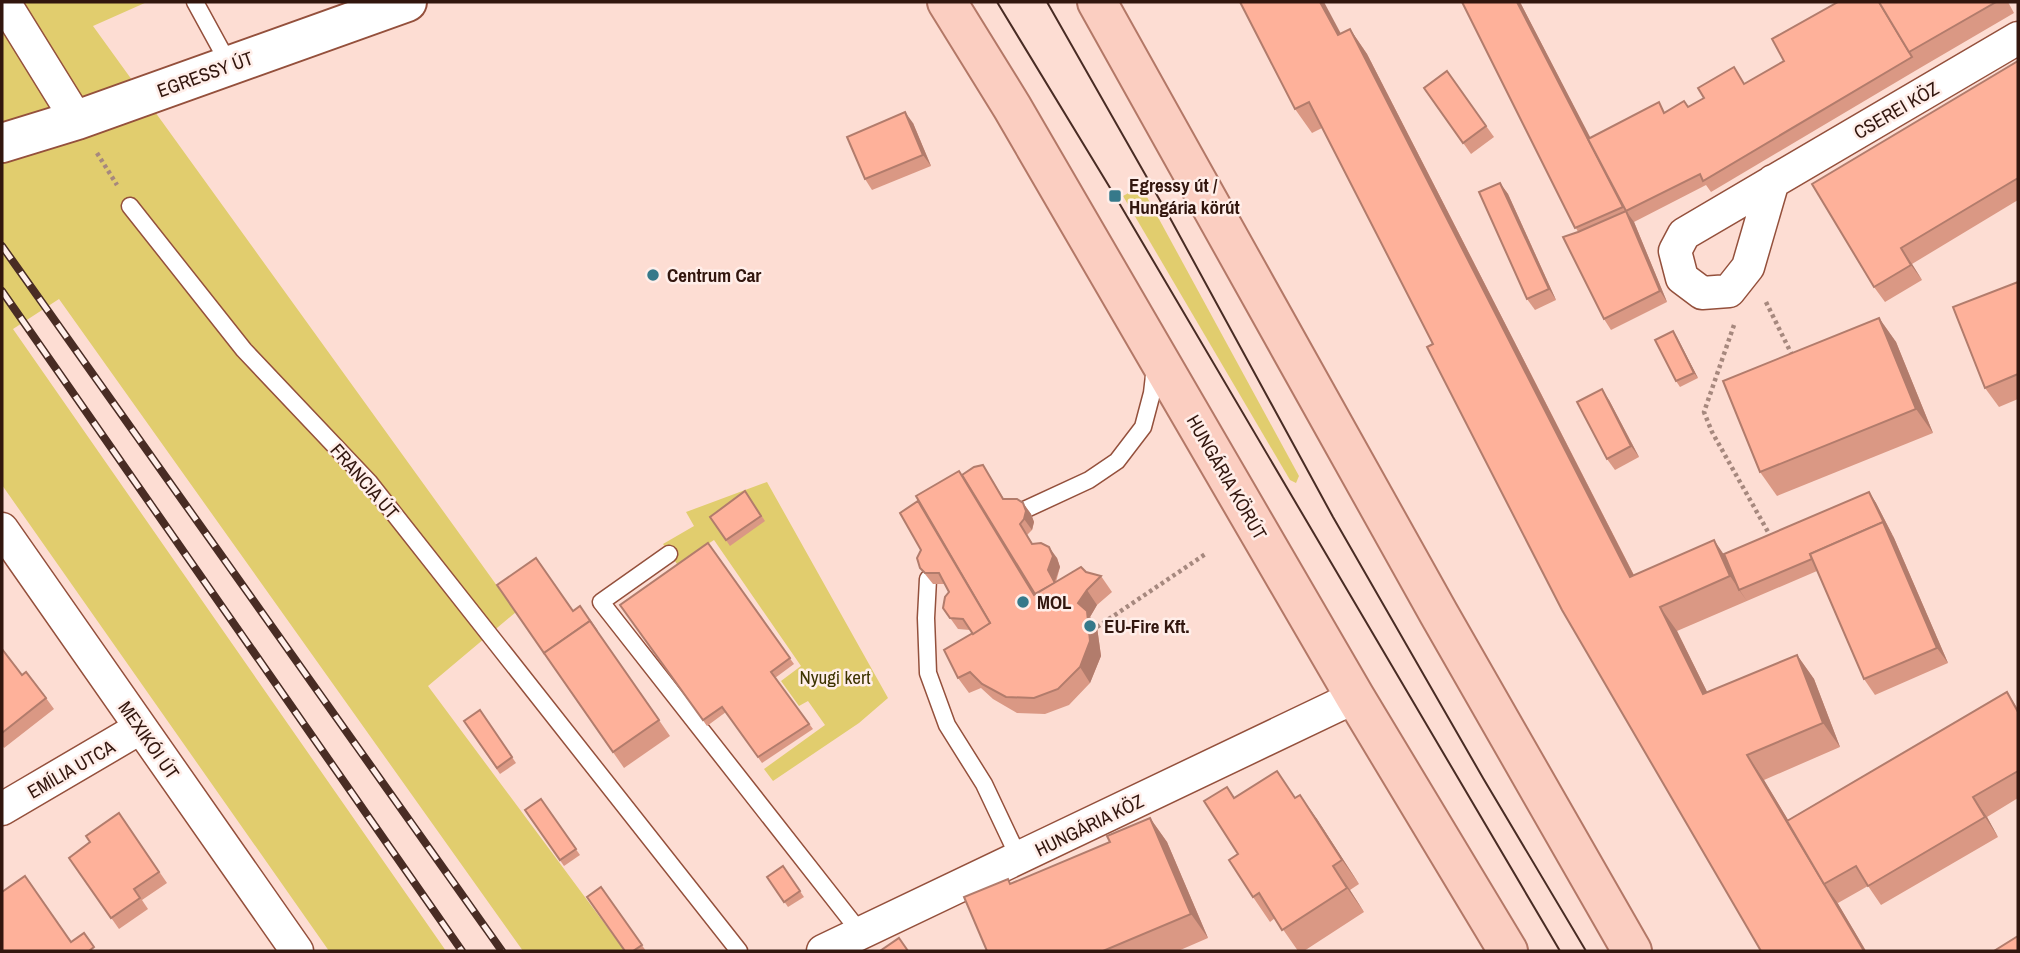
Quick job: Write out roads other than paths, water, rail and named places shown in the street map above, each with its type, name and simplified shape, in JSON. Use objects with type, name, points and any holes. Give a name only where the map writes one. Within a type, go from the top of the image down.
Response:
[{"type":"main road","name":"HUNGÁRIA KÖRÚT","points":[[947,2],[1012,107],[1354,697],[1508,951]]},
{"type":"main road","points":[[1097,2],[1439,614],[1632,951]]},
{"type":"street","points":[[4,2],[77,120]]},
{"type":"street","name":"EGRESSY ÚT","points":[[2,144],[77,120],[407,2]]},
{"type":"street","name":"CSEREI KÖZ","points":[[1773,181],[1748,267],[1729,291],[1702,293],[1682,278],[1675,251],[1684,234],[1773,181],[2018,38]]},
{"type":"street","name":"MEXIKÓI ÚT","points":[[2,528],[297,951]]},
{"type":"street","name":"HUNGÁRIA KÖZ","points":[[823,951],[1354,697]]},
{"type":"street","name":"EMÍLIA UTCA","points":[[2,809],[140,729]]},
{"type":"lane","points":[[195,2],[230,66]]},
{"type":"lane","name":"FRANCIA ÚT","points":[[130,206],[244,350],[369,482],[739,951]]},
{"type":"lane","points":[[993,524],[1089,480],[1117,461],[1143,427],[1152,393],[1156,354]]},
{"type":"lane","points":[[951,553],[928,579],[928,673],[947,725],[984,784],[1019,859]]},
{"type":"lane","points":[[669,554],[601,602],[860,932]]},
{"type":"tram line","points":[[997,2],[1115,196],[1560,951]]},
{"type":"tram line","points":[[1047,2],[1170,218],[1333,517],[1586,951]]},
{"type":"railway","points":[[2,246],[502,951]]},
{"type":"railway","points":[[2,291],[462,951]]},
{"type":"place","name":"Egressy út / Hungária körút","points":[[1115,196]]},
{"type":"place","name":"Centrum Car","points":[[653,275]]},
{"type":"place","name":"MOL","points":[[1023,602]]},
{"type":"place","name":"EU-Fire Kft.","points":[[1090,626]]},
{"type":"park label","name":"Nyugi kert","points":[[835,677]]}]
